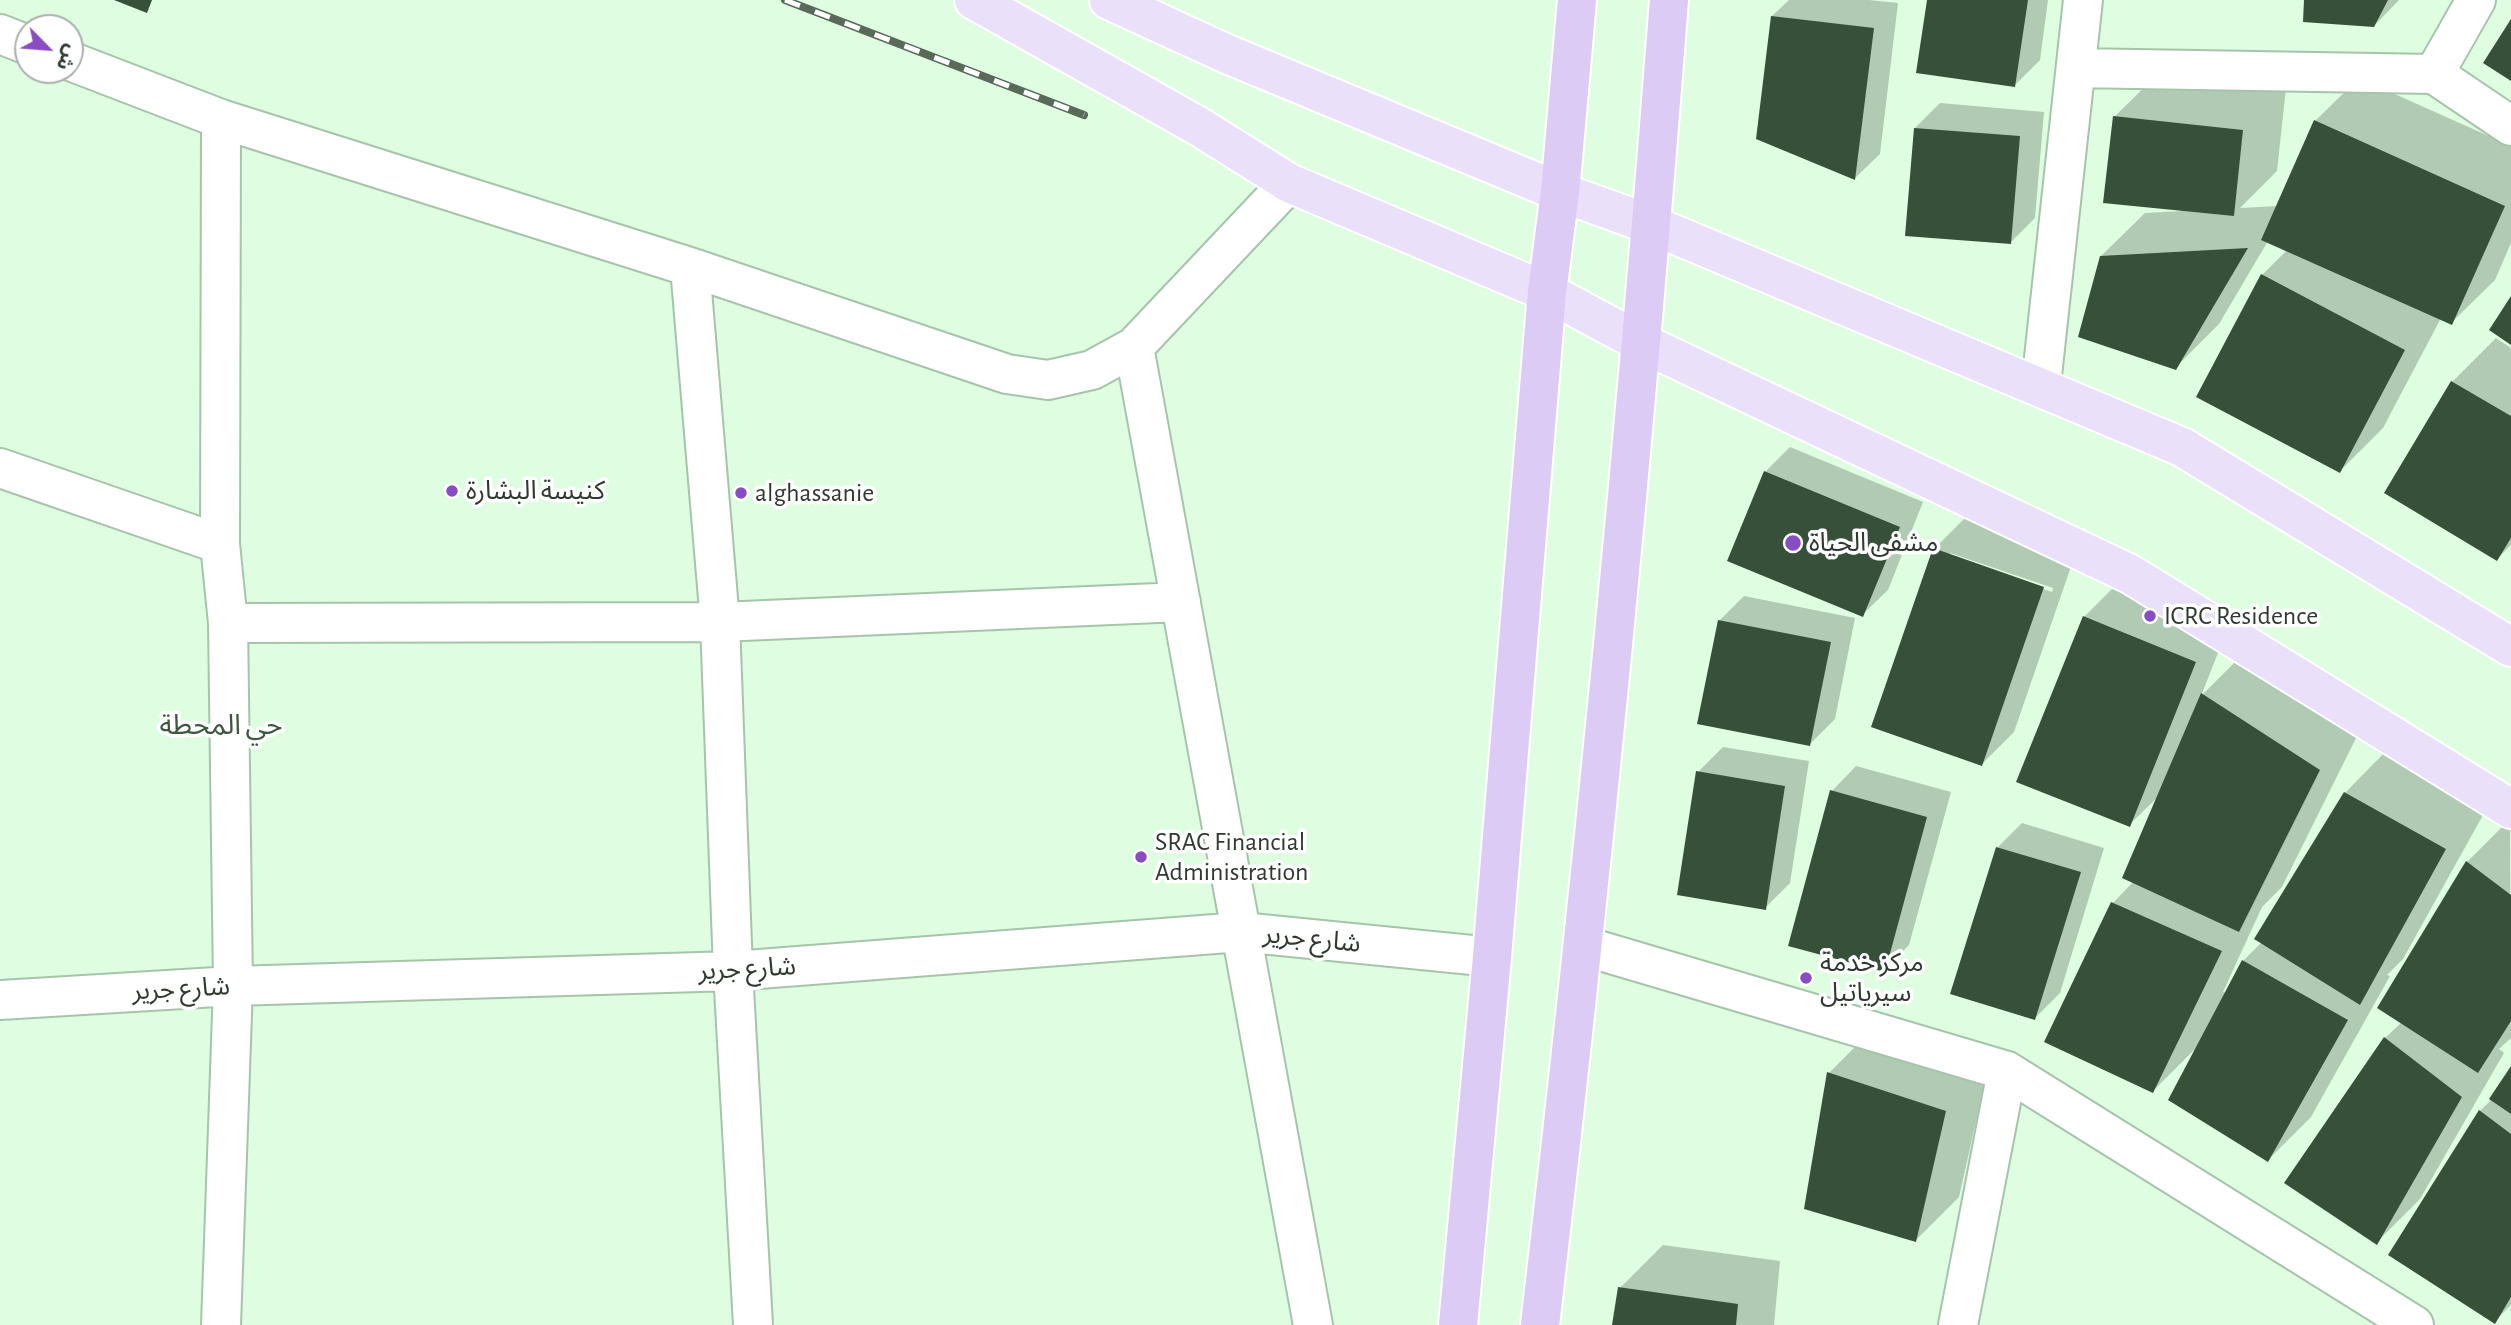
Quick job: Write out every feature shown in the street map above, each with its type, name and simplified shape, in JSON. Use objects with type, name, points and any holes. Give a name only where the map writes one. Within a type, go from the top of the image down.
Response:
[{"type":"highway","points":[[1458,1325],[1492,957],[1547,292],[1560,192],[1577,0]]},
{"type":"highway","points":[[1539,1325],[1584,946],[1652,225],[1669,0]]},
{"type":"main road","points":[[974,0],[1198,126],[1289,183],[1547,292],[1640,342],[2130,574],[2511,809]]},
{"type":"main road","points":[[1109,0],[1227,54],[1560,192],[1652,225],[2182,447],[2511,647]]},
{"type":"street","points":[[2041,386],[2083,0]]},
{"type":"street","points":[[2434,74],[2476,0]]},
{"type":"street","points":[[84,66],[221,119],[690,267],[1007,374],[1048,380],[1092,370],[1134,346],[1289,183]]},
{"type":"street","points":[[2076,68],[2434,74],[2511,126]]},
{"type":"street","points":[[221,119],[220,544],[228,623],[233,986],[221,1325]]},
{"type":"street","points":[[690,267],[720,622],[733,971],[753,1325]]},
{"type":"street","points":[[1134,346],[1313,1325]]},
{"type":"street","points":[[0,468],[220,544]]},
{"type":"street","points":[[228,623],[720,622],[1181,602]]},
{"type":"street","name":"شارع جرير","points":[[0,1000],[233,986],[733,971],[1241,932],[1492,957]]},
{"type":"street","points":[[1584,946],[2007,1070],[2414,1325]]},
{"type":"street","points":[[1958,1325],[2007,1070]]},
{"type":"building","points":[[114,0],[152,0],[147,13]]},
{"type":"building","points":[[1927,0],[2028,0],[2015,87],[1916,73]]},
{"type":"building","points":[[2304,0],[2388,0],[2374,27],[2303,22]]},
{"type":"building","points":[[1771,16],[1874,28],[1855,180],[1756,139]]},
{"type":"building","points":[[2511,19],[2511,81],[2483,63]]},
{"type":"building","points":[[2113,116],[2243,130],[2234,216],[2103,203]]},
{"type":"building","points":[[2314,120],[2505,206],[2452,325],[2261,240]]},
{"type":"building","points":[[1914,128],[2020,136],[2011,244],[1905,236]]},
{"type":"building","points":[[2248,248],[2176,370],[2078,337],[2100,256]]},
{"type":"building","points":[[2261,274],[2405,350],[2340,473],[2196,397]]},
{"type":"building","points":[[2511,296],[2511,345],[2489,330]]},
{"type":"building","points":[[2451,381],[2511,416],[2511,538],[2497,561],[2384,493]]},
{"type":"building","points":[[1764,471],[1900,527],[1863,617],[1727,561]]},
{"type":"building","points":[[1933,548],[2044,587],[1982,766],[1871,727]]},
{"type":"building","points":[[2083,616],[2196,662],[2130,827],[2016,782]]},
{"type":"building","points":[[1718,620],[1831,642],[1810,746],[1697,724]]},
{"type":"building","points":[[2201,693],[2320,770],[2239,932],[2122,878]]},
{"type":"building","points":[[1696,771],[1785,786],[1766,910],[1677,895]]},
{"type":"building","points":[[1830,790],[1927,817],[1885,972],[1788,946]]},
{"type":"building","points":[[2344,792],[2446,849],[2360,1005],[2254,939]]},
{"type":"building","points":[[1996,847],[2081,872],[2035,1020],[1950,994]]},
{"type":"building","points":[[2466,861],[2511,895],[2511,1021],[2478,1073],[2377,1008]]},
{"type":"building","points":[[2111,902],[2222,951],[2153,1093],[2044,1042]]},
{"type":"building","points":[[2242,960],[2348,1020],[2268,1162],[2168,1100]]},
{"type":"building","points":[[2384,1037],[2462,1097],[2377,1245],[2284,1183]]},
{"type":"building","points":[[2511,1066],[2511,1114],[2489,1099]]},
{"type":"building","points":[[1827,1072],[1946,1111],[1916,1242],[1804,1209]]},
{"type":"building","points":[[2479,1110],[2511,1134],[2511,1297],[2495,1324],[2388,1255]]},
{"type":"building","points":[[1618,1287],[1738,1304],[1736,1325],[1612,1325]]},
{"type":"railway","points":[[785,0],[1084,115]]},
{"type":"place","name":"كنيسة البشارة","points":[[452,491]]},
{"type":"place","name":"alghassanie","points":[[741,493]]},
{"type":"place","name":"مشفى الحياة","points":[[1793,543]]},
{"type":"place","name":"ICRC Residence","points":[[2150,616]]},
{"type":"place","name":"SRAC Financial Administration","points":[[1141,857]]},
{"type":"place","name":"مركز خدمة سيرياتيل","points":[[1806,978]]},
{"type":"district","name":"حي المحطة","points":[[221,726]]}]
